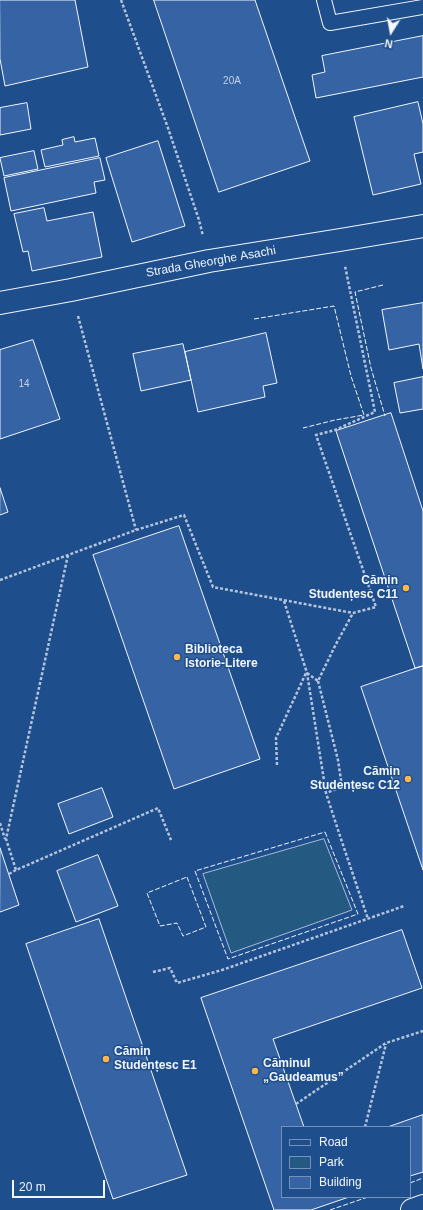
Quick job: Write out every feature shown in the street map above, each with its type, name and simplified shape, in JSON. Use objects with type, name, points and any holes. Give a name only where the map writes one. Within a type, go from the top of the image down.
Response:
[{"type":"street","name":"Strada Gheorghe Asachi","points":[[0,303],[71,290],[209,261],[423,226]]},
{"type":"street","points":[[412,1210],[423,1206]]},
{"type":"lane","points":[[324,0],[330,23],[423,7]]},
{"type":"path","points":[[121,0],[168,128],[199,220]]},
{"type":"path","points":[[0,580],[136,530],[184,515],[213,587],[353,613],[376,607],[316,435],[335,430],[375,412],[340,240]]},
{"type":"path","points":[[71,290],[136,530]]},
{"type":"path","points":[[6,839],[68,555]]},
{"type":"path","points":[[284,601],[306,673],[326,793],[368,919]]},
{"type":"path","points":[[326,793],[342,787],[338,760],[318,681],[353,613]]},
{"type":"path","points":[[306,673],[318,681]]},
{"type":"path","points":[[277,765],[276,738],[306,673]]},
{"type":"path","points":[[9,874],[158,808],[171,840]]},
{"type":"path","points":[[0,823],[16,870]]},
{"type":"path","points":[[153,972],[170,968],[177,983],[222,970],[404,906]]},
{"type":"path","points":[[296,1104],[386,1043],[423,1031]]},
{"type":"path","points":[[365,1126],[386,1043]]},
{"type":"green space","points":[[324,839],[352,910],[231,953],[203,874]]},
{"type":"building","points":[[0,0],[75,0],[88,67],[5,86],[0,59]]},
{"type":"building","points":[[154,0],[255,0],[310,161],[219,192]]},
{"type":"building","points":[[423,36],[423,77],[316,98],[312,75],[325,72],[322,56]]},
{"type":"building","points":[[418,102],[423,124],[423,152],[414,154],[421,184],[373,195],[354,117]]},
{"type":"building","points":[[27,103],[31,129],[0,135],[0,108]]},
{"type":"building","points":[[74,137],[75,142],[95,138],[99,156],[45,167],[41,150],[63,145],[62,140]]},
{"type":"building","points":[[158,141],[185,226],[132,242],[106,158]]},
{"type":"building","points":[[34,151],[38,169],[4,176],[0,158]]},
{"type":"building","points":[[100,158],[105,180],[94,182],[96,193],[11,211],[4,178]]},
{"type":"building","points":[[44,208],[47,221],[93,212],[102,257],[32,271],[28,251],[23,252],[14,214]]},
{"type":"building","points":[[423,303],[423,369],[419,344],[389,350],[382,310]]},
{"type":"building","points":[[266,333],[277,383],[263,386],[265,397],[198,412],[185,352]]},
{"type":"building","points":[[33,340],[60,419],[0,439],[0,350]]},
{"type":"building","points":[[183,344],[191,380],[141,391],[133,354]]},
{"type":"building","points":[[423,377],[423,409],[400,413],[394,383]]},
{"type":"building","name":"Cămin Studențesc C11","points":[[391,413],[423,511],[423,666],[415,668],[336,431]]},
{"type":"building","points":[[0,488],[8,512],[0,515]]},
{"type":"building","name":"Biblioteca Istorie-Litere","points":[[179,526],[260,759],[174,789],[93,555]]},
{"type":"building","name":"Cămin Studențesc C12","points":[[423,666],[423,870],[361,687]]},
{"type":"building","points":[[102,788],[113,817],[69,834],[58,804]]},
{"type":"building","points":[[0,848],[19,905],[0,912]]},
{"type":"building","points":[[98,855],[118,906],[76,922],[57,871]]},
{"type":"building","name":"Cămin Studențesc E1","points":[[99,919],[187,1175],[113,1199],[26,944]]},
{"type":"building","name":"Căminul „Gaudeamus”","points":[[402,930],[422,988],[273,1039],[304,1126],[281,1126],[281,1198],[346,1198],[311,1210],[274,1210],[201,998]]},
{"type":"building","points":[[423,1115],[423,1172],[411,1176],[411,1126],[391,1126]]},
{"type":"fence","points":[[383,285],[355,292],[371,368],[385,416]]},
{"type":"fence","points":[[254,319],[334,306],[351,376],[364,415],[303,428]]},
{"type":"fence","points":[[325,832],[358,914],[228,959],[195,871],[325,832]]},
{"type":"fence","points":[[187,877],[206,927],[183,936],[177,923],[160,926],[147,893],[187,877]]},
{"type":"fence","points":[[411,1183],[423,1178]]},
{"type":"fence","points":[[330,1210],[365,1198]]},
{"type":"place","name":"Cămin Studențesc C11","points":[[406,588]]},
{"type":"place","name":"Biblioteca Istorie-Litere","points":[[177,657]]},
{"type":"place","name":"Cămin Studențesc C12","points":[[408,779]]},
{"type":"place","name":"Cămin Studențesc E1","points":[[106,1059]]},
{"type":"place","name":"Căminul „Gaudeamus”","points":[[255,1071]]}]
